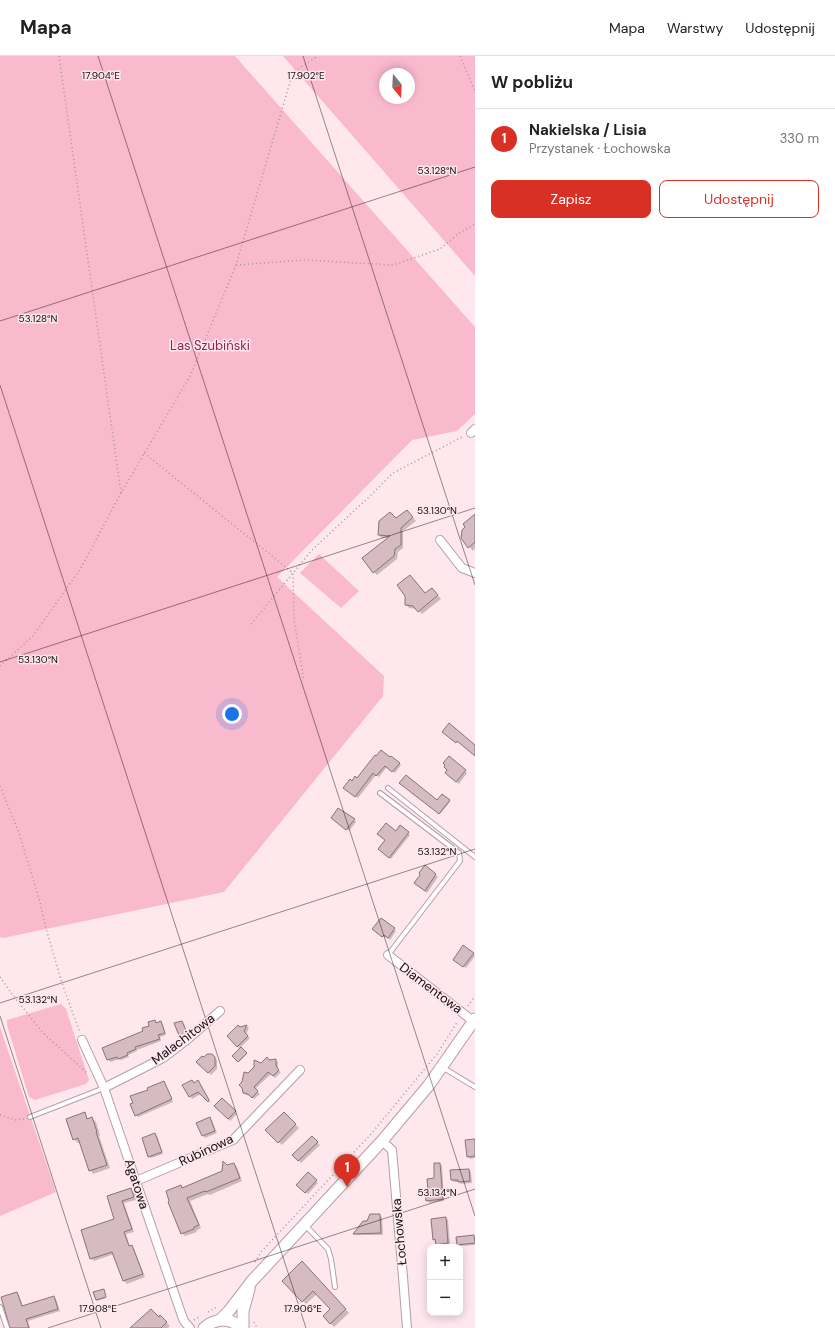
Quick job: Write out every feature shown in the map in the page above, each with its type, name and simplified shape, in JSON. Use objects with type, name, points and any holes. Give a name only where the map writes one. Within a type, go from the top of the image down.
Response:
[{"type":"main road","points":[[220,1320],[229,1311],[252,1281],[382,1141],[429,1085],[474,1020]]},
{"type":"main road","points":[[242,1328],[242,1310],[252,1281]]},
{"type":"main road","points":[[204,1328],[214,1322],[227,1320],[234,1322],[242,1328]]},
{"type":"street","points":[[440,540],[462,568],[475,573]]},
{"type":"street","name":"Diamentowa","points":[[388,955],[474,1020]]},
{"type":"street","name":"Malachitowa","points":[[104,1088],[163,1058],[220,1011]]},
{"type":"street","name":"Agatowa","points":[[82,1040],[104,1088],[182,1316],[190,1328]]},
{"type":"street","name":"Rubinowa","points":[[136,1181],[233,1140],[300,1070]]},
{"type":"street","name":"Łochowska","points":[[382,1141],[392,1150],[404,1277],[407,1328]]},
{"type":"lane","points":[[388,788],[475,857]]},
{"type":"lane","points":[[380,793],[459,853],[460,861],[388,955]]},
{"type":"lane","points":[[442,1067],[475,1087]]},
{"type":"lane","points":[[30,1117],[104,1088]]},
{"type":"lane","points":[[305,1224],[328,1249],[335,1287]]},
{"type":"lane","points":[[0,1307],[7,1328]]},
{"type":"path","points":[[59,56],[121,493]]},
{"type":"path","points":[[0,666],[33,636],[81,568],[121,493],[190,376],[236,265],[293,72],[318,56]]},
{"type":"path","points":[[460,56],[475,92]]},
{"type":"path","points":[[236,265],[305,260],[393,264],[440,249],[458,234],[475,224]]},
{"type":"path","points":[[251,624],[312,550],[393,473],[473,431]]},
{"type":"path","points":[[144,453],[293,573],[294,619],[304,681]]},
{"type":"path","points":[[0,786],[19,834],[40,902],[47,933],[62,983],[82,1040]]},
{"type":"path","points":[[0,977],[43,1033],[89,1074]]},
{"type":"path","points":[[253,1263],[261,1252],[371,1134],[437,1054],[475,996]]},
{"type":"path","points":[[0,1115],[15,1120],[30,1117]]},
{"type":"green space","name":"Las Szubiński","points":[[0,56],[235,56],[475,327],[475,414],[457,431],[412,440],[277,577],[384,676],[383,696],[224,892],[3,938],[0,937]]},
{"type":"green space","points":[[283,56],[475,56],[475,276]]},
{"type":"green space","points":[[319,554],[359,591],[341,608],[300,573]]},
{"type":"green space","points":[[61,1004],[66,1009],[89,1080],[86,1084],[35,1100],[29,1097],[7,1025],[7,1020]]},
{"type":"green space","points":[[0,1027],[56,1192],[0,1216]]},
{"type":"building","points":[[407,510],[413,517],[401,528],[401,545],[395,549],[394,556],[373,573],[362,558],[390,536],[378,535],[379,521],[390,512],[396,518]]},
{"type":"building","points":[[475,514],[475,542],[468,548],[461,538],[462,530],[465,527],[463,524]]},
{"type":"building","points":[[410,575],[425,593],[432,588],[438,595],[418,612],[413,606],[405,605],[405,596],[397,585]]},
{"type":"building","points":[[449,723],[475,745],[475,756],[457,741],[456,743],[442,732]]},
{"type":"building","points":[[381,750],[400,763],[392,772],[385,766],[376,776],[373,773],[355,797],[343,788],[350,779],[352,781],[355,776],[357,778],[375,755],[376,756]]},
{"type":"building","points":[[449,756],[466,770],[456,782],[445,773],[447,770],[443,763]]},
{"type":"building","points":[[406,775],[437,800],[442,794],[450,800],[439,814],[399,783]]},
{"type":"building","points":[[338,808],[355,819],[346,830],[331,818]]},
{"type":"building","points":[[386,823],[396,831],[400,825],[409,832],[389,858],[378,849],[385,840],[377,834]]},
{"type":"building","points":[[425,865],[436,874],[425,891],[414,883]]},
{"type":"building","points":[[381,918],[395,928],[388,938],[384,935],[382,937],[372,929]]},
{"type":"building","points":[[463,945],[474,953],[463,967],[453,960]]},
{"type":"building","points":[[155,1020],[156,1023],[161,1021],[165,1033],[158,1035],[160,1039],[135,1047],[136,1049],[127,1053],[128,1055],[118,1059],[117,1057],[107,1060],[102,1048],[143,1031],[142,1028],[149,1026],[148,1022]]},
{"type":"building","points":[[182,1021],[187,1033],[180,1038],[174,1023]]},
{"type":"building","points":[[238,1025],[240,1027],[247,1025],[244,1031],[248,1036],[237,1047],[227,1036]]},
{"type":"building","points":[[241,1047],[247,1053],[238,1062],[232,1056]]},
{"type":"building","points":[[207,1054],[212,1054],[215,1057],[215,1066],[208,1073],[196,1062],[202,1056],[204,1057]]},
{"type":"building","points":[[267,1057],[269,1060],[276,1059],[276,1066],[279,1070],[273,1076],[268,1072],[254,1087],[258,1091],[252,1098],[248,1094],[243,1093],[242,1088],[239,1085],[242,1082],[244,1072],[248,1073],[254,1067],[254,1060],[261,1063]]},
{"type":"building","points":[[192,1080],[194,1083],[198,1080],[209,1100],[208,1102],[198,1092],[189,1097],[182,1085]]},
{"type":"building","points":[[164,1081],[172,1099],[135,1116],[130,1104],[133,1103],[130,1096],[148,1090],[147,1088]]},
{"type":"building","points":[[222,1098],[236,1111],[228,1119],[214,1106]]},
{"type":"building","points":[[85,1112],[87,1119],[92,1117],[107,1165],[89,1171],[78,1138],[73,1140],[66,1119]]},
{"type":"building","points":[[284,1112],[296,1124],[278,1143],[265,1130]]},
{"type":"building","points":[[210,1117],[215,1131],[202,1136],[196,1123]]},
{"type":"building","points":[[155,1133],[162,1152],[148,1157],[142,1138]]},
{"type":"building","points":[[312,1136],[318,1142],[298,1161],[292,1155]]},
{"type":"building","points":[[475,1139],[475,1156],[467,1157],[465,1140]]},
{"type":"building","points":[[223,1161],[227,1165],[234,1163],[240,1178],[187,1198],[199,1225],[194,1227],[194,1229],[181,1234],[168,1202],[166,1191],[181,1185],[182,1188],[222,1171]]},
{"type":"building","points":[[434,1163],[440,1163],[443,1199],[426,1201],[425,1191],[428,1190],[427,1179],[434,1178]]},
{"type":"building","points":[[469,1169],[470,1181],[458,1182],[458,1180],[451,1180],[450,1170]]},
{"type":"building","points":[[308,1172],[317,1180],[305,1193],[296,1185]]},
{"type":"building","points":[[131,1188],[134,1197],[122,1201],[132,1229],[124,1232],[129,1246],[132,1245],[143,1274],[123,1281],[112,1252],[90,1259],[81,1230],[114,1219],[107,1196]]},
{"type":"building","points":[[370,1214],[380,1214],[381,1233],[353,1234],[363,1221],[367,1221]]},
{"type":"building","points":[[446,1217],[448,1243],[436,1244],[435,1239],[433,1240],[431,1219]]},
{"type":"building","points":[[474,1235],[475,1243],[457,1244],[456,1237]]},
{"type":"building","points":[[302,1261],[346,1309],[330,1324],[323,1316],[330,1309],[313,1291],[302,1302],[282,1281]]},
{"type":"building","points":[[104,1289],[106,1297],[96,1300],[93,1292]]},
{"type":"building","points":[[17,1292],[22,1306],[54,1296],[58,1309],[26,1319],[29,1328],[10,1328],[1,1297]]},
{"type":"building","points":[[151,1309],[167,1322],[161,1328],[130,1328]]},
{"type":"place","name":"Nakielska / Lisia","points":[[347,1187]]}]
